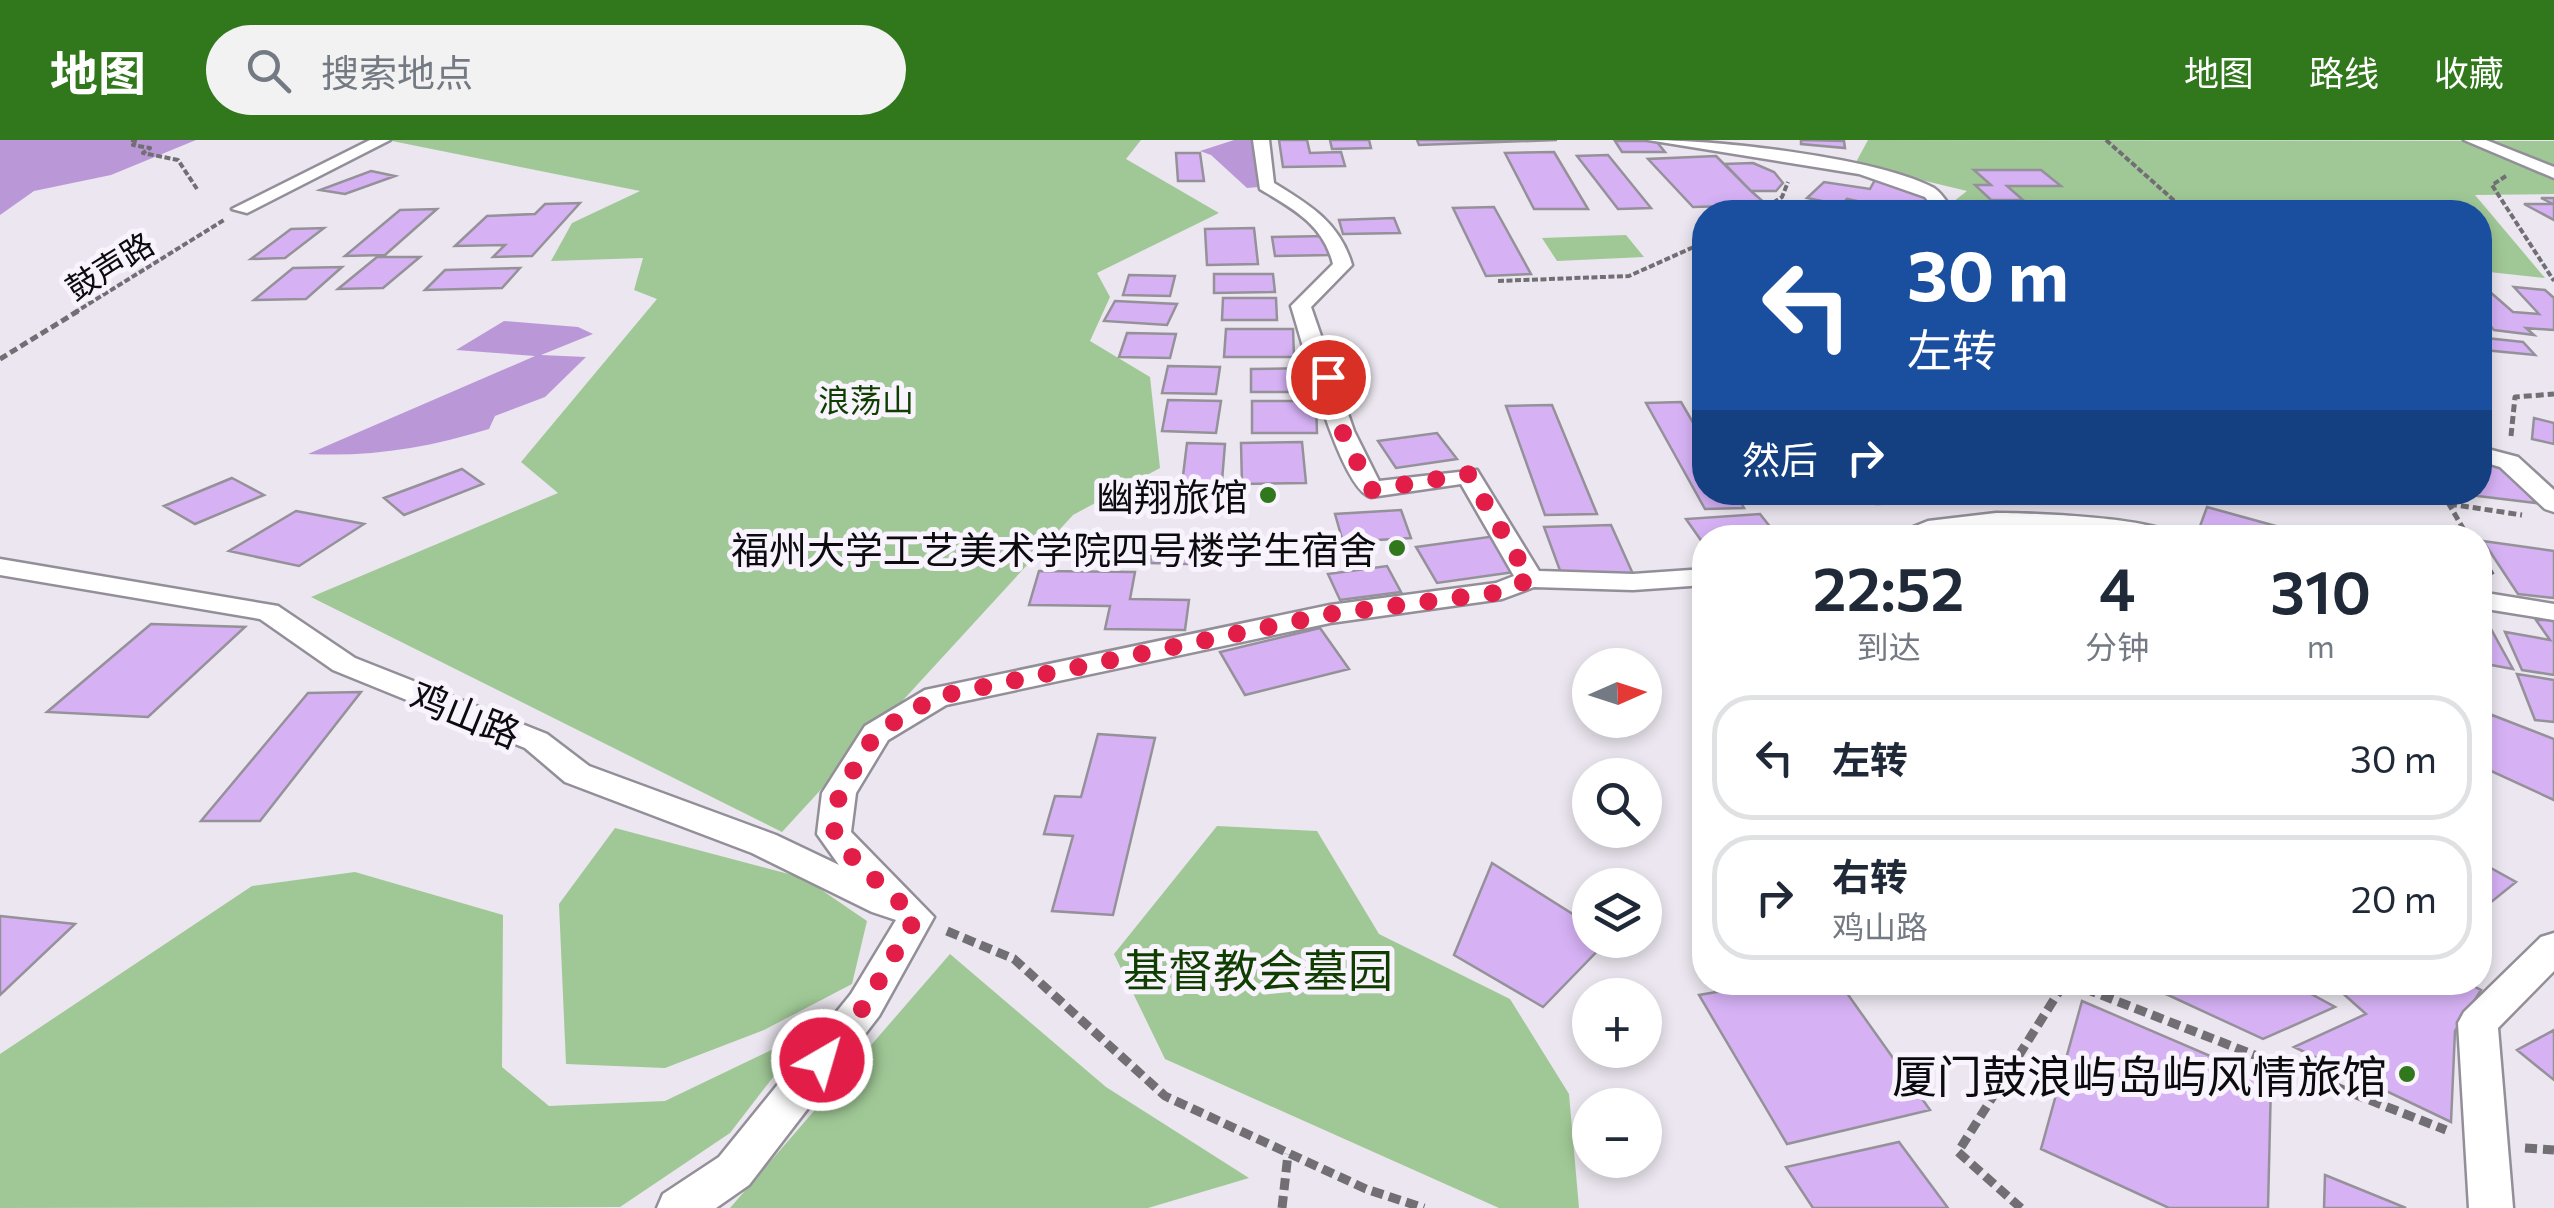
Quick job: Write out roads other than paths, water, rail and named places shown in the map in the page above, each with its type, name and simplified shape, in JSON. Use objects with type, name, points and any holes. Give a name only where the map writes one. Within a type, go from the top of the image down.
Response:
[{"type":"street","points":[[241,209],[382,140]]},
{"type":"street","points":[[1260,140],[1266,184],[1315,216],[1338,240],[1343,265],[1301,306],[1342,431],[1371,490],[1468,474],[1530,579]]},
{"type":"street","points":[[1656,140],[1862,170],[1912,184],[1936,200]]},
{"type":"street","points":[[2472,140],[2523,164],[2554,173]]},
{"type":"street","points":[[2492,457],[2509,462],[2545,511]]},
{"type":"street","points":[[1959,525],[2082,521],[2102,525]]},
{"type":"street","name":"鸡山路","points":[[0,567],[268,612],[344,664],[536,741],[577,774],[764,844],[916,917]]},
{"type":"street","points":[[679,1208],[734,1171],[865,1005],[916,917],[857,863],[834,834],[839,794],[876,733],[936,697],[1330,614],[1502,592],[1530,579],[1634,582],[1692,578]]},
{"type":"street","points":[[2492,602],[2554,612]]},
{"type":"street","points":[[2491,1208],[2478,1022],[2554,946]]},
{"type":"place","name":"幽翔旅馆","points":[[1268,495]]},
{"type":"place","name":"福州大学工艺美术学院四号楼学生宿舍","points":[[1397,548]]},
{"type":"place","name":"厦门鼓浪屿岛屿风情旅馆","points":[[2407,1074]]},
{"type":"park label","name":"浪荡山","points":[[866,399]]},
{"type":"park label","name":"基督教会墓园","points":[[1258,968]]}]
